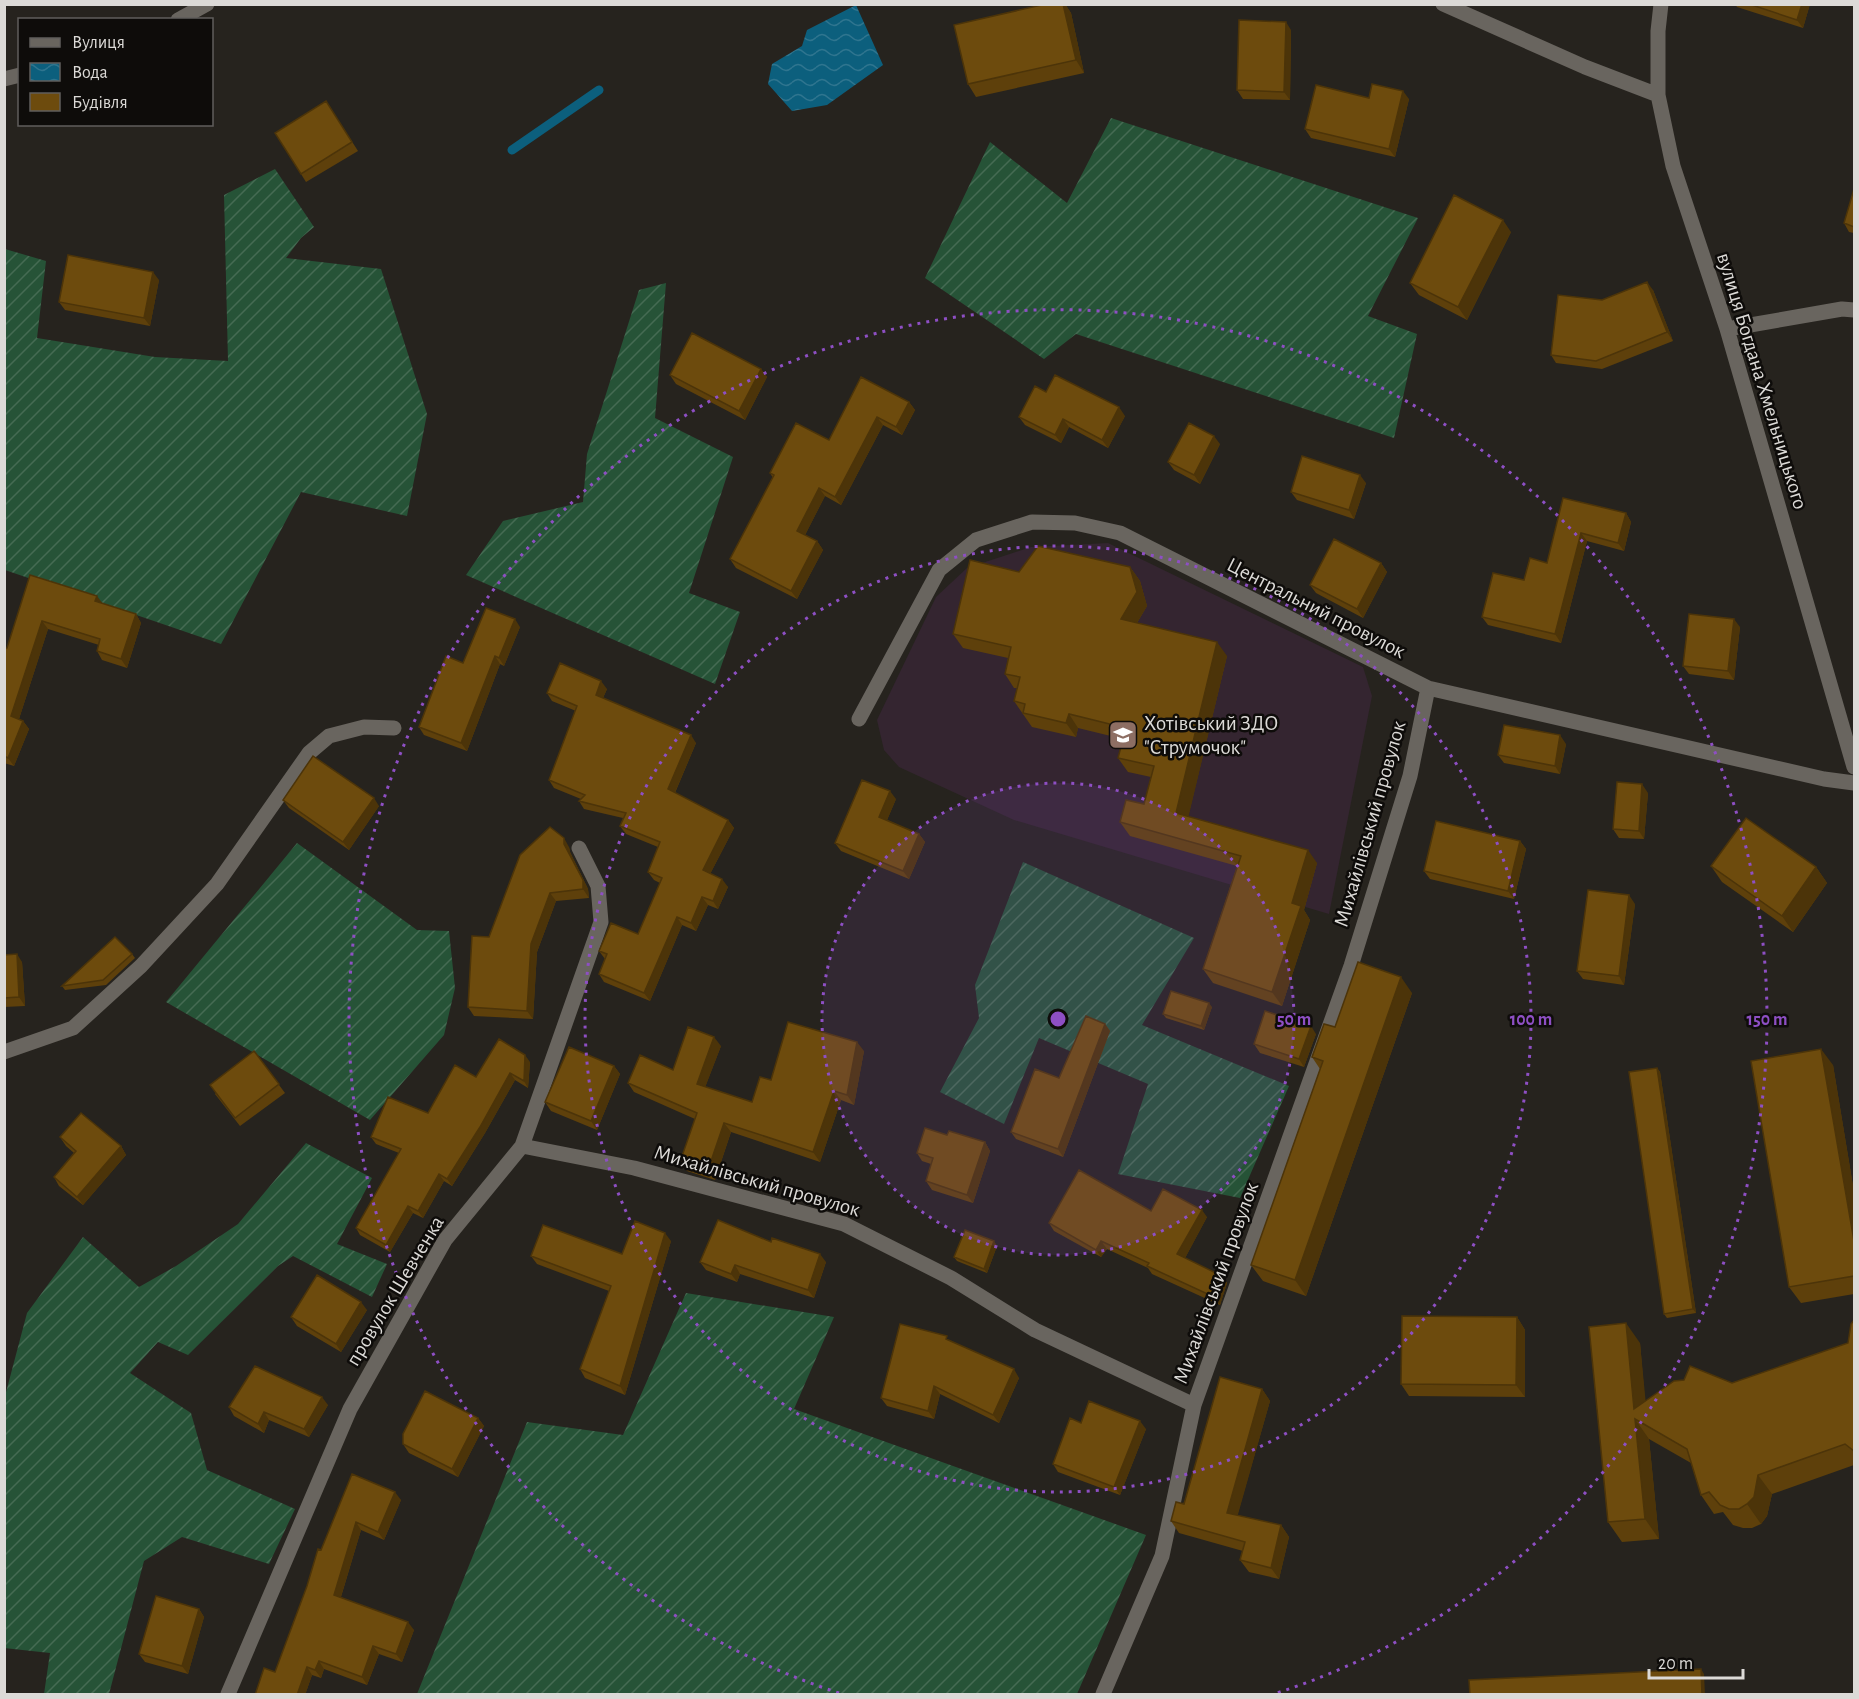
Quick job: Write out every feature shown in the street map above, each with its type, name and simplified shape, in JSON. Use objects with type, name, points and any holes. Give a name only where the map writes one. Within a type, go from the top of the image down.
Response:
[{"type":"street","points":[[182,18],[207,4]]},
{"type":"street","points":[[1443,4],[1585,67],[1658,95]]},
{"type":"street","name":"вулиця Богдана Хмельницького","points":[[1661,4],[1658,31],[1658,95],[1673,166],[1726,329],[1854,767]]},
{"type":"street","points":[[1726,329],[1842,309],[1854,310]]},
{"type":"street","name":"Центральний провулок","points":[[859,719],[939,570],[976,540],[1032,522],[1075,523],[1120,533],[1428,688],[1854,783]]},
{"type":"street","name":"Михайлівський провулок","points":[[522,1146],[634,1168],[844,1224],[951,1278],[1035,1330],[1194,1405],[1352,966],[1410,776],[1428,688]]},
{"type":"street","points":[[4,1052],[73,1028],[141,966],[217,884],[309,753],[329,736],[364,727],[394,728]]},
{"type":"street","name":"провулок Шевченка","points":[[228,1695],[350,1409],[445,1240],[522,1146],[602,922],[598,886],[579,848]]},
{"type":"street","points":[[1103,1695],[1162,1556],[1194,1405]]},
{"type":"shaded area","name":"Хотівський ЗДО \"Струмочок\"","points":[[1108,543],[1363,667],[1372,696],[1329,914],[1014,820],[899,767],[884,750],[877,720],[936,597],[967,568],[1031,547]]},
{"type":"green space","points":[[1111,118],[1418,218],[1368,316],[1417,334],[1394,438],[1076,334],[1044,359],[925,278],[990,142],[1067,203]]},
{"type":"green space","points":[[275,169],[314,227],[301,238],[286,258],[381,269],[427,414],[407,516],[301,492],[221,644],[5,570],[5,249],[46,261],[37,338],[155,357],[228,361],[224,195]]},
{"type":"green space","points":[[666,283],[655,418],[733,457],[689,593],[740,612],[715,684],[466,575],[503,521],[583,502],[587,454],[639,290]]},
{"type":"green space","points":[[297,843],[417,930],[449,931],[455,988],[444,1035],[370,1120],[166,1002]]},
{"type":"green space","points":[[1023,862],[1194,938],[1142,1025],[1289,1086],[1240,1198],[1118,1174],[1148,1084],[1039,1038],[1004,1124],[940,1092],[979,1018],[975,985]]},
{"type":"green space","points":[[306,1143],[372,1178],[337,1244],[387,1264],[372,1297],[293,1256],[278,1266],[188,1355],[158,1342],[130,1373],[191,1413],[207,1470],[295,1509],[269,1564],[182,1537],[144,1561],[109,1694],[44,1694],[50,1653],[4,1648],[5,1396],[27,1313],[83,1237],[139,1287],[176,1266],[238,1224]]},
{"type":"green space","points":[[686,1293],[834,1317],[794,1409],[1146,1535],[1077,1694],[417,1694],[527,1422],[623,1435]]},
{"type":"water","points":[[856,5],[883,65],[827,105],[792,111],[768,84],[772,64],[802,46],[807,30]]},
{"type":"building","points":[[1046,4],[1063,4],[1076,60],[968,84],[954,25]]},
{"type":"building","points":[[1749,4],[1802,4],[1797,20]]},
{"type":"building","points":[[1239,20],[1286,22],[1284,92],[1237,90]]},
{"type":"building","points":[[1372,84],[1403,91],[1389,149],[1305,129],[1316,85],[1369,98]]},
{"type":"building","points":[[326,101],[352,142],[301,174],[275,133]]},
{"type":"building","points":[[1854,189],[1854,227],[1844,223]]},
{"type":"building","points":[[1454,195],[1503,220],[1458,307],[1410,283]]},
{"type":"building","points":[[68,255],[153,272],[144,318],[59,302]]},
{"type":"building","points":[[1647,282],[1667,332],[1596,361],[1551,355],[1558,295],[1602,300]]},
{"type":"building","points":[[692,333],[761,369],[739,411],[670,375]]},
{"type":"building","points":[[1055,375],[1119,407],[1102,440],[1063,419],[1055,435],[1019,417],[1035,386],[1046,392]]},
{"type":"building","points":[[861,377],[909,402],[896,427],[877,417],[835,497],[819,488],[797,531],[817,541],[791,591],[730,559],[774,475],[770,473],[796,423],[829,440]]},
{"type":"building","points":[[1189,423],[1214,436],[1194,475],[1168,462]]},
{"type":"building","points":[[1302,456],[1360,475],[1349,510],[1291,492]]},
{"type":"building","points":[[1563,498],[1626,513],[1618,543],[1581,533],[1555,634],[1482,617],[1493,573],[1524,580],[1530,558],[1547,563]]},
{"type":"building","points":[[1334,539],[1381,563],[1357,609],[1310,585]]},
{"type":"building","points":[[1038,546],[1130,567],[1137,592],[1121,619],[1217,642],[1176,813],[1308,850],[1292,903],[1301,906],[1272,992],[1203,969],[1241,856],[1120,822],[1126,800],[1144,804],[1154,766],[1118,758],[1126,728],[1069,714],[1066,723],[1023,713],[1025,704],[1014,701],[1020,677],[1005,674],[1011,647],[953,634],[970,560],[1019,572]]},
{"type":"building","points":[[30,575],[97,596],[95,601],[136,614],[121,659],[97,651],[100,639],[42,621],[11,716],[23,721],[8,758],[4,756],[4,648],[7,648]]},
{"type":"building","points":[[486,608],[515,619],[499,658],[495,656],[461,743],[419,727],[446,656],[463,663]]},
{"type":"building","points":[[1689,614],[1734,619],[1728,671],[1683,666]]},
{"type":"building","points":[[560,663],[601,681],[596,695],[691,735],[668,789],[728,820],[703,870],[722,879],[713,901],[702,897],[691,923],[677,917],[644,993],[599,974],[607,954],[599,951],[611,923],[638,934],[662,878],[648,872],[660,842],[620,826],[626,813],[579,801],[585,795],[549,780],[577,706],[547,693]]},
{"type":"building","points":[[1504,725],[1560,735],[1555,766],[1498,755]]},
{"type":"building","points":[[313,756],[374,798],[343,842],[283,800]]},
{"type":"building","points":[[862,780],[890,791],[879,817],[919,834],[903,871],[835,843]]},
{"type":"building","points":[[1617,782],[1642,784],[1639,831],[1613,829]]},
{"type":"building","points":[[1746,818],[1816,867],[1782,916],[1711,866]]},
{"type":"building","points":[[1436,821],[1520,841],[1508,891],[1424,871]]},
{"type":"building","points":[[550,827],[564,838],[564,844],[583,880],[583,889],[550,893],[531,944],[527,1011],[468,1007],[472,936],[489,937],[520,855]]},
{"type":"building","points":[[1588,890],[1629,895],[1619,976],[1577,971]]},
{"type":"building","points":[[115,937],[132,954],[103,980],[62,986]]},
{"type":"building","points":[[17,954],[19,997],[4,998],[4,955]]},
{"type":"building","points":[[1358,962],[1401,977],[1295,1280],[1251,1265],[1323,1061],[1312,1057],[1324,1024],[1335,1027]]},
{"type":"building","points":[[1171,991],[1209,1003],[1201,1026],[1163,1014]]},
{"type":"building","points":[[1265,1011],[1311,1026],[1299,1059],[1254,1044]]},
{"type":"building","points":[[1086,1016],[1105,1024],[1058,1149],[1011,1132],[1035,1069],[1059,1078]]},
{"type":"building","points":[[788,1022],[857,1042],[847,1095],[834,1091],[813,1152],[724,1123],[708,1170],[680,1162],[697,1113],[628,1083],[640,1055],[673,1070],[688,1027],[714,1037],[697,1084],[752,1102],[760,1077],[771,1080]]},
{"type":"building","points":[[499,1039],[525,1055],[524,1081],[510,1073],[480,1127],[447,1179],[439,1174],[418,1211],[408,1206],[386,1245],[356,1228],[401,1149],[371,1137],[388,1097],[428,1113],[455,1065],[476,1077]]},
{"type":"building","points":[[569,1047],[614,1066],[591,1121],[545,1102]]},
{"type":"building","points":[[1821,1049],[1854,1241],[1854,1276],[1789,1287],[1751,1061]]},
{"type":"building","points":[[254,1051],[279,1084],[235,1118],[210,1085]]},
{"type":"building","points":[[1657,1068],[1693,1309],[1664,1314],[1629,1072]]},
{"type":"building","points":[[81,1113],[121,1146],[77,1197],[54,1177],[76,1151],[60,1137]]},
{"type":"building","points":[[925,1128],[947,1135],[949,1131],[985,1142],[967,1195],[926,1181],[933,1158],[917,1153]]},
{"type":"building","points":[[1079,1170],[1151,1211],[1163,1189],[1202,1210],[1177,1254],[1222,1276],[1214,1297],[1147,1266],[1149,1263],[1101,1241],[1096,1250],[1049,1223]]},
{"type":"building","points":[[718,1220],[771,1242],[772,1238],[820,1254],[808,1290],[735,1265],[731,1274],[700,1262]]},
{"type":"building","points":[[635,1221],[665,1233],[620,1386],[580,1369],[611,1286],[531,1256],[543,1225],[622,1254]]},
{"type":"building","points":[[965,1230],[994,1241],[984,1269],[954,1257]]},
{"type":"building","points":[[317,1275],[361,1302],[336,1344],[291,1317]]},
{"type":"building","points":[[1402,1316],[1517,1317],[1516,1385],[1401,1384]]},
{"type":"building","points":[[1854,1320],[1854,1451],[1845,1444],[1758,1475],[1754,1497],[1739,1509],[1729,1509],[1720,1505],[1709,1492],[1701,1495],[1687,1449],[1635,1419],[1645,1519],[1608,1522],[1589,1327],[1626,1323],[1634,1409],[1674,1381],[1684,1380],[1690,1366],[1732,1383],[1848,1343],[1851,1324]]},
{"type":"building","points":[[900,1324],[947,1336],[946,1339],[1014,1369],[993,1415],[934,1386],[928,1411],[881,1398]]},
{"type":"building","points":[[255,1366],[322,1397],[304,1429],[264,1412],[258,1424],[229,1407]]},
{"type":"building","points":[[1220,1377],[1262,1389],[1227,1513],[1281,1525],[1271,1568],[1240,1560],[1245,1542],[1171,1521],[1176,1502],[1184,1504]]},
{"type":"building","points":[[425,1391],[478,1418],[452,1469],[403,1444],[403,1434]]},
{"type":"building","points":[[1089,1401],[1140,1421],[1114,1487],[1053,1464],[1070,1418],[1081,1423]]},
{"type":"building","points":[[352,1474],[395,1492],[378,1532],[356,1522],[334,1595],[408,1622],[396,1654],[373,1646],[362,1677],[319,1661],[315,1670],[307,1667],[297,1695],[255,1695],[264,1668],[275,1672],[307,1586],[318,1549],[321,1550]]},
{"type":"building","points":[[156,1596],[199,1609],[182,1666],[139,1654]]},
{"type":"building","points":[[1701,1669],[1702,1695],[1470,1695],[1469,1680]]},
{"type":"waterway","points":[[512,150],[599,90]]},
{"type":"place","name":"Хотівський ЗДО \"Струмочок\"","points":[[1123,735]]}]
